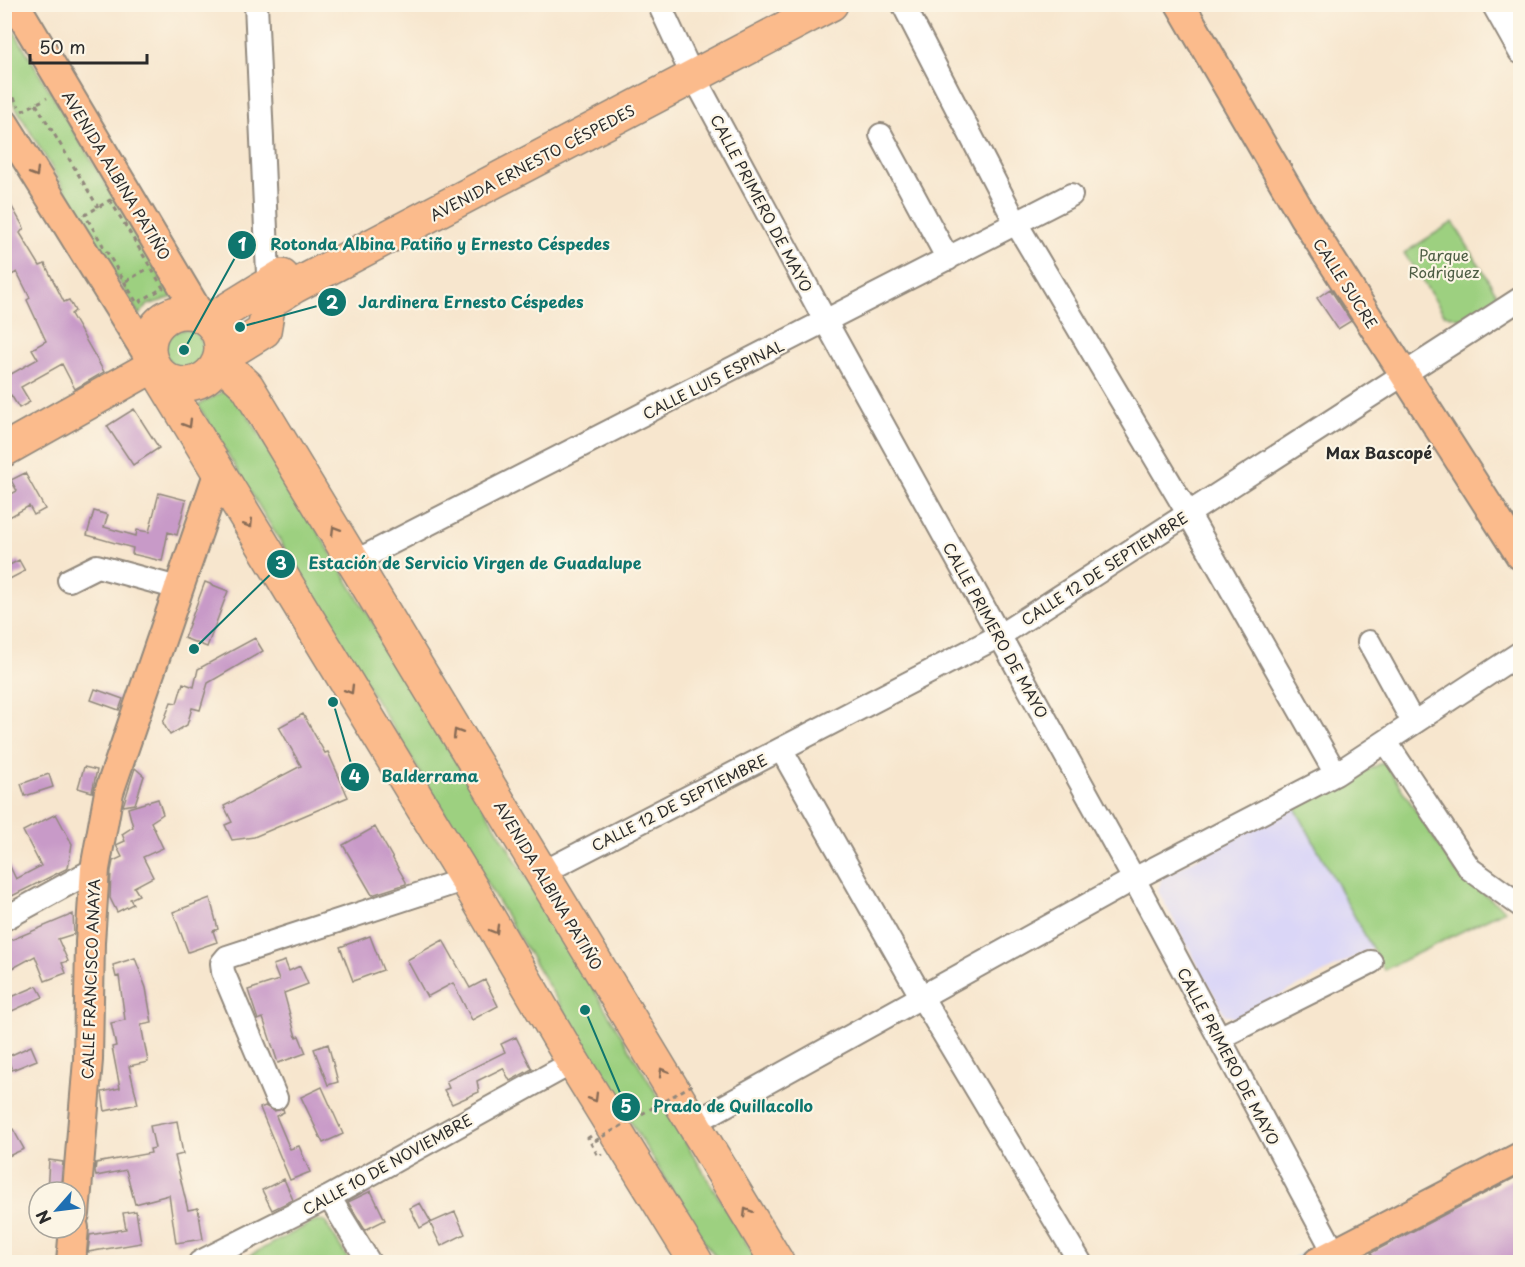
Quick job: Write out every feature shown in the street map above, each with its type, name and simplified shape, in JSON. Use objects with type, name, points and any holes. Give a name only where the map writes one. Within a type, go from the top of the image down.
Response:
[{"type":"highway","name":"AVENIDA ERNESTO CÉSPEDES","points":[[690,68],[789,4]]},
{"type":"highway","name":"AVENIDA ERNESTO CÉSPEDES","points":[[269,292],[690,68],[831,4]]},
{"type":"highway","points":[[269,292],[264,331],[238,347],[212,336],[182,312],[165,318],[158,324],[150,340],[154,366],[696,1263]]},
{"type":"highway","points":[[154,366],[177,384],[188,385],[207,377],[212,336]]},
{"type":"highway","name":"AVENIDA ALBINA PATIÑO","points":[[212,336],[247,386],[694,1122],[777,1263]]},
{"type":"highway","points":[[4,450],[154,366]]},
{"type":"main road","name":"AVENIDA ALBINA PATIÑO","points":[[15,4],[212,336]]},
{"type":"main road","name":"CALLE SUCRE","points":[[1180,4],[1303,216],[1521,555]]},
{"type":"main road","points":[[4,123],[154,366]]},
{"type":"main road","name":"CALLE FRANCISCO ANAYA","points":[[78,1180],[88,1060],[90,942],[95,869],[109,792],[218,474]]},
{"type":"main road","points":[[1326,1258],[1521,1157]]},
{"type":"main road","points":[[71,1263],[73,1240]]},
{"type":"street","points":[[256,4],[269,292]]},
{"type":"street","name":"CALLE PRIMERO DE MAYO","points":[[659,4],[690,68],[826,322],[1134,879],[1219,1038],[1326,1258]]},
{"type":"street","points":[[903,4],[1016,223],[1188,513],[1336,774]]},
{"type":"street","points":[[1493,4],[1521,52]]},
{"type":"street","points":[[1516,4],[1521,12]]},
{"type":"street","points":[[881,135],[948,260]]},
{"type":"street","name":"CALLE LUIS ESPINAL","points":[[354,562],[948,260],[1071,195]]},
{"type":"street","name":"CALLE 12 DE SEPTIEMBRE","points":[[542,873],[999,636],[1521,299]]},
{"type":"street","points":[[69,580],[98,566],[178,588]]},
{"type":"street","points":[[1369,642],[1413,722]]},
{"type":"street","points":[[694,1122],[1134,879],[1336,774],[1521,653]]},
{"type":"street","points":[[1386,742],[1470,869],[1521,905]]},
{"type":"street","points":[[781,749],[921,996],[1080,1263]]},
{"type":"street","points":[[4,919],[95,869]]},
{"type":"street","points":[[276,1098],[223,972],[222,963],[226,957],[466,879]]},
{"type":"street","points":[[1219,1038],[1371,962]]},
{"type":"street","name":"CALLE 10 DE NOVIEMBRE","points":[[211,1260],[573,1062]]},
{"type":"street","points":[[329,1197],[369,1263]]},
{"type":"path","points":[[4,82],[23,112],[48,97],[43,88]]},
{"type":"path","points":[[36,104],[98,207]]},
{"type":"path","points":[[110,200],[163,288],[137,303],[85,215],[98,207],[110,200]]},
{"type":"path","points":[[125,282],[151,268]]},
{"type":"path","points":[[149,297],[153,303]]},
{"type":"path","points":[[595,1141],[692,1085]]},
{"type":"shaded area","points":[[1294,806],[1372,948],[1236,1018],[1225,1015],[1158,891],[1162,877]]},
{"type":"green space","points":[[5,16],[173,297],[148,305],[139,315],[5,89]]},
{"type":"green space","name":"Parque Rodriguez","points":[[1453,222],[1503,304],[1469,321],[1444,314],[1404,253]]},
{"type":"green space","points":[[184,330],[191,331],[197,336],[202,342],[202,356],[197,362],[191,367],[184,368],[177,367],[171,362],[166,356],[165,349],[166,342],[171,336],[177,331]]},
{"type":"green space","points":[[231,387],[758,1262],[720,1262],[699,1235],[198,405]]},
{"type":"green space","points":[[1384,762],[1456,872],[1505,910],[1384,970],[1294,806]]},
{"type":"green space","points":[[317,1220],[325,1222],[350,1262],[237,1262]]},
{"type":"building","points":[[4,193],[24,228],[20,233],[40,266],[45,264],[64,302],[69,300],[75,311],[71,314],[104,372],[75,389],[62,364],[21,387],[30,402],[19,408],[11,395],[4,398],[4,378],[38,359],[32,349],[46,341],[27,300],[30,298],[17,272],[4,279]]},
{"type":"building","points":[[1330,289],[1351,321],[1338,329],[1317,298]]},
{"type":"building","points":[[134,409],[159,448],[133,465],[107,426]]},
{"type":"building","points":[[25,473],[45,509],[34,515],[29,506],[4,520],[4,498],[17,491],[11,480]]},
{"type":"building","points":[[159,493],[186,500],[177,535],[168,532],[162,561],[132,554],[133,548],[87,535],[94,511],[108,515],[104,527],[136,536],[137,530],[149,532]]},
{"type":"building","points":[[19,560],[25,571],[4,582],[4,568]]},
{"type":"building","points":[[205,582],[228,591],[207,647],[184,638]]},
{"type":"building","points":[[255,638],[263,651],[208,683],[200,710],[192,708],[187,725],[170,735],[163,723],[171,702],[177,703],[183,683],[194,687],[198,669]]},
{"type":"building","points":[[95,689],[123,699],[119,710],[91,700]]},
{"type":"building","points":[[303,714],[325,753],[328,752],[348,797],[254,837],[232,840],[225,825],[232,822],[224,806],[301,766],[279,727]]},
{"type":"building","points":[[84,767],[97,770],[92,792],[78,788]]},
{"type":"building","points":[[135,768],[144,776],[135,804],[123,806]]},
{"type":"building","points":[[49,774],[53,787],[25,796],[21,784]]},
{"type":"building","points":[[158,799],[163,814],[151,822],[163,848],[143,857],[153,877],[134,887],[139,895],[130,899],[133,904],[117,912],[110,898],[111,871],[113,861],[122,857],[116,845],[125,841],[122,834],[133,827],[128,808]]},
{"type":"building","points":[[56,814],[72,844],[68,868],[4,900],[4,854],[16,879],[41,866],[23,831]]},
{"type":"building","points":[[375,827],[406,884],[372,895],[343,845]]},
{"type":"building","points":[[210,898],[218,929],[213,931],[217,942],[188,952],[173,912]]},
{"type":"building","points":[[73,914],[74,934],[58,939],[68,961],[62,963],[66,973],[45,981],[35,956],[4,973],[4,943]]},
{"type":"building","points":[[370,936],[383,970],[353,981],[340,947]]},
{"type":"building","points":[[443,940],[470,988],[485,980],[498,1006],[472,1020],[453,983],[427,997],[407,960]]},
{"type":"building","points":[[135,958],[146,988],[152,1023],[141,1025],[148,1062],[129,1066],[138,1104],[105,1111],[102,1092],[120,1088],[112,1047],[116,1046],[111,1023],[125,1020],[119,976],[116,977],[113,965]]},
{"type":"building","points":[[285,961],[289,971],[300,966],[308,984],[284,993],[296,1037],[299,1036],[306,1053],[278,1063],[263,1018],[258,1020],[248,990],[279,980],[273,965]]},
{"type":"building","points":[[37,986],[43,997],[12,1011],[7,999]]},
{"type":"building","points":[[516,1037],[532,1069],[510,1081],[503,1068],[477,1081],[479,1092],[452,1104],[444,1090],[449,1088],[446,1081],[505,1052],[501,1044]]},
{"type":"building","points":[[328,1044],[338,1082],[328,1085],[314,1049]]},
{"type":"building","points":[[31,1046],[37,1060],[12,1070],[7,1057]]},
{"type":"building","points":[[322,1087],[343,1134],[323,1143],[301,1097]]},
{"type":"building","points":[[265,1106],[274,1111],[283,1109],[284,1112],[276,1116],[290,1149],[299,1146],[310,1172],[290,1180],[260,1108]]},
{"type":"building","points":[[177,1121],[183,1154],[175,1156],[188,1210],[198,1208],[203,1239],[176,1243],[169,1195],[135,1204],[126,1170],[96,1176],[95,1172],[96,1163],[151,1153],[150,1149],[155,1148],[150,1126]]},
{"type":"building","points":[[13,1129],[24,1149],[4,1158],[4,1133]]},
{"type":"building","points":[[49,1160],[63,1162],[61,1180],[48,1180]]},
{"type":"building","points":[[1516,1177],[1521,1185],[1521,1263],[1376,1263],[1371,1253]]},
{"type":"building","points":[[284,1179],[293,1200],[272,1210],[262,1190]]},
{"type":"building","points":[[371,1191],[385,1220],[365,1230],[348,1202]]},
{"type":"building","points":[[420,1203],[431,1222],[420,1228],[410,1208]]},
{"type":"building","points":[[136,1211],[141,1243],[88,1252],[90,1235],[126,1229],[123,1213]]},
{"type":"building","points":[[455,1212],[465,1234],[441,1246],[430,1223]]},
{"type":"waterway","points":[[1289,1262],[1311,1252]]},
{"type":"place","name":"Jardinera Ernesto Céspedes","points":[[240,327]]},
{"type":"place","name":"Rotonda Albina Patiño y Ernesto Céspedes","points":[[184,350]]},
{"type":"place","name":"Estación de Servicio Virgen de Guadalupe","points":[[194,649]]},
{"type":"place","name":"Balderrama","points":[[333,702]]},
{"type":"place","name":"Prado de Quillacollo","points":[[585,1010]]},
{"type":"district","name":"Max Bascopé","points":[[1379,452]]}]
